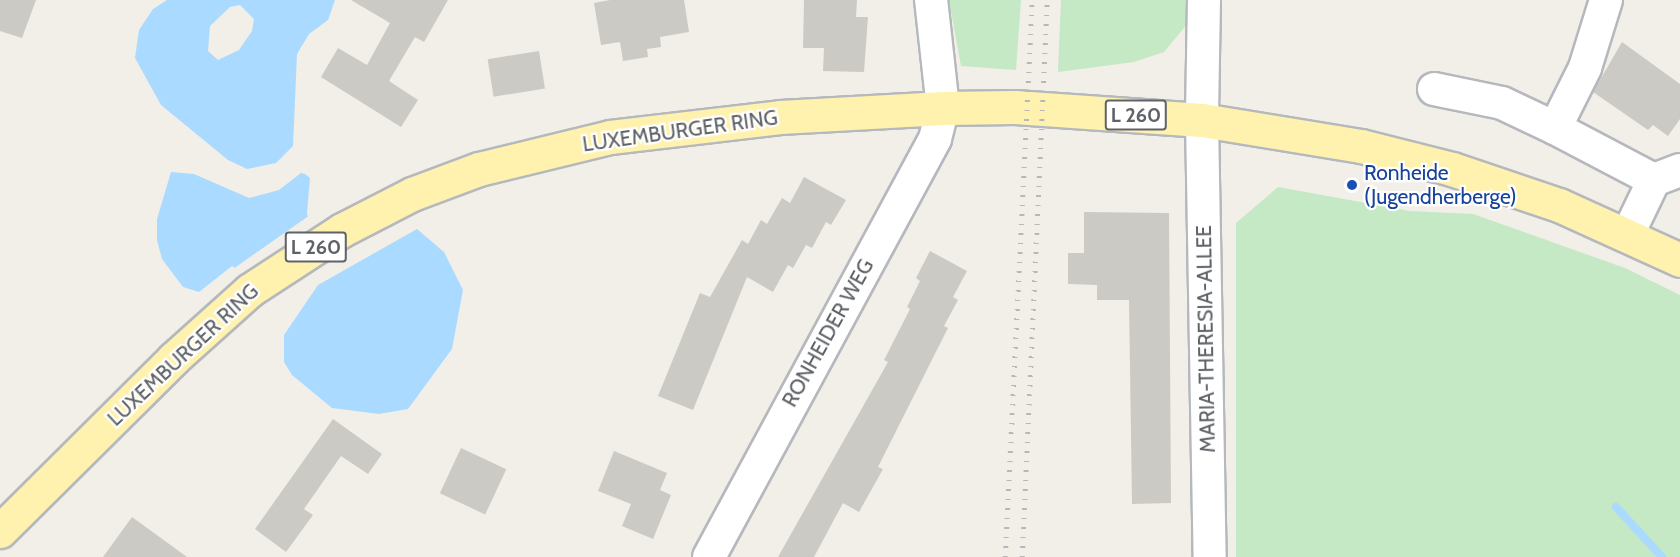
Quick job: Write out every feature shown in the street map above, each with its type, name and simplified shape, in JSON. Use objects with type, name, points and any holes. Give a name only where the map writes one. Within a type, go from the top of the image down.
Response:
[{"type":"main road","name":"LUXEMBURGER RING","points":[[0,531],[173,358],[250,290],[342,230],[412,194],[479,169],[610,137],[780,117],[943,108],[1025,108],[1202,120]]},
{"type":"main road","name":"L 260","points":[[1202,120],[1406,156],[1559,205],[1628,234],[1680,260]]},
{"type":"street","points":[[931,0],[943,108]]},
{"type":"street","name":"MARIA-THERESIA-ALLEE","points":[[1204,0],[1202,120],[1210,557]]},
{"type":"street","points":[[1555,128],[1585,68],[1606,0]]},
{"type":"street","points":[[1434,89],[1502,103],[1667,175],[1628,234]]},
{"type":"street","name":"RONHEIDER WEG","points":[[709,557],[935,139],[943,108]]},
{"type":"green space","points":[[949,0],[1021,0],[1016,70],[961,66]]},
{"type":"green space","points":[[1061,0],[1189,0],[1188,23],[1164,52],[1134,62],[1058,72]]},
{"type":"green space","points":[[1278,187],[1410,211],[1473,214],[1625,268],[1680,295],[1680,557],[1236,557],[1236,223]]},
{"type":"water","points":[[167,0],[335,0],[328,20],[309,34],[297,54],[293,146],[276,163],[247,169],[228,160],[161,105],[135,58],[139,30],[153,9]],"holes":[[[240,5],[254,19],[252,31],[239,50],[218,60],[208,51],[210,26],[230,7]]]},
{"type":"water","points":[[171,172],[194,174],[249,198],[279,190],[301,173],[305,174],[310,178],[307,213],[319,270],[256,282],[232,266],[199,292],[183,287],[162,259],[157,240],[157,219]]},
{"type":"water","points":[[417,229],[444,252],[463,290],[452,349],[408,409],[379,414],[332,408],[292,375],[284,362],[284,335],[318,285]]},
{"type":"pier","points":[[310,215],[320,272],[301,283],[255,285],[233,270],[229,273],[233,269]]},
{"type":"building","points":[[0,0],[36,0],[22,38],[0,31]]},
{"type":"building","points":[[351,0],[448,0],[424,42],[415,37],[389,81],[418,100],[401,127],[321,77],[338,48],[367,65],[390,23]]},
{"type":"building","points":[[610,0],[684,0],[689,32],[660,37],[661,47],[647,49],[648,57],[623,61],[620,42],[601,45],[594,3]]},
{"type":"building","points":[[804,0],[857,0],[856,17],[868,17],[864,72],[823,71],[824,48],[803,48]]},
{"type":"building","points":[[1622,42],[1680,84],[1680,119],[1668,136],[1653,125],[1648,130],[1593,92]]},
{"type":"building","points":[[539,51],[545,89],[494,97],[488,59]]},
{"type":"building","points":[[804,177],[846,200],[831,225],[826,222],[812,248],[806,245],[793,268],[788,265],[773,292],[747,277],[693,410],[658,396],[700,293],[710,297],[742,240],[748,244],[761,220],[767,224],[782,198],[790,203]]},
{"type":"building","points":[[1084,212],[1169,213],[1171,503],[1132,504],[1129,300],[1097,300],[1097,285],[1068,284],[1068,253],[1084,253]]},
{"type":"building","points":[[930,251],[967,271],[953,297],[958,300],[944,326],[948,328],[878,467],[883,469],[859,512],[843,503],[814,557],[778,557],[888,362],[884,360],[910,309],[907,307],[920,281],[916,278]]},
{"type":"building","points":[[333,419],[382,454],[368,474],[341,456],[304,509],[313,515],[286,552],[255,529]]},
{"type":"building","points":[[461,448],[506,469],[485,514],[440,493]]},
{"type":"building","points":[[614,451],[667,473],[660,490],[671,495],[653,539],[622,526],[631,504],[598,491]]},
{"type":"building","points":[[132,517],[187,557],[103,557]]},
{"type":"waterway","points":[[1616,507],[1662,557]]},
{"type":"railway","points":[[1005,557],[1032,0]]},
{"type":"railway","points":[[1022,557],[1047,0]]},
{"type":"place","name":"Ronheide (Jugendherberge)","points":[[1352,185]]}]
